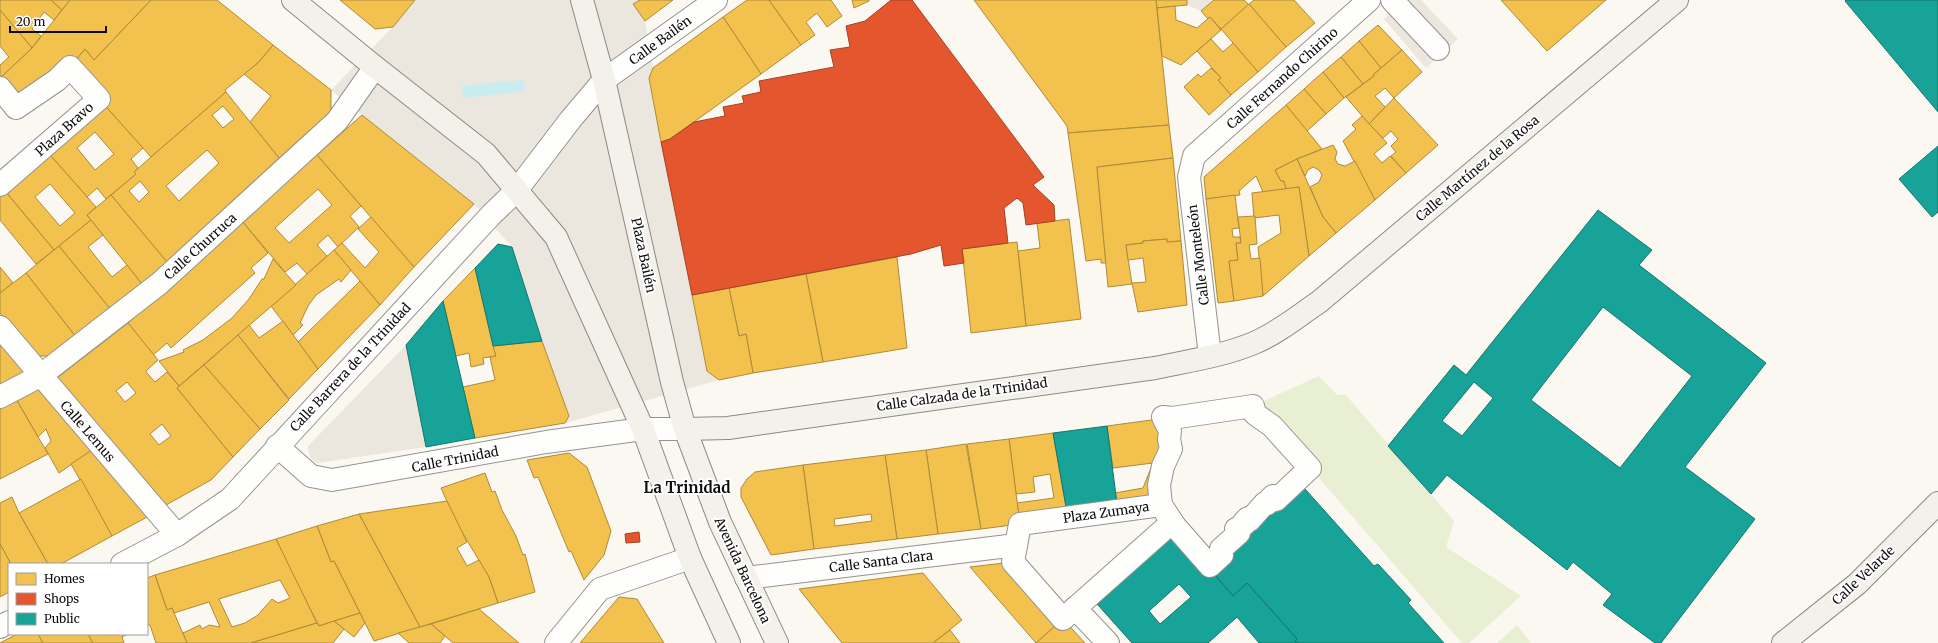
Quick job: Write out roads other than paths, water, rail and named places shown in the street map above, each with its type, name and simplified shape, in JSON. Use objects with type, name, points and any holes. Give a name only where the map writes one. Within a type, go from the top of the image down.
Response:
[{"type":"main road","points":[[293,0],[375,67],[486,154],[556,237],[643,429],[690,558],[729,643]]},
{"type":"main road","name":"Plaza Bailén","points":[[582,0],[604,80],[672,382],[685,430]]},
{"type":"main road","name":"Calle Martínez de la Rosa","points":[[1275,332],[1319,302],[1677,0]]},
{"type":"main road","name":"Calle Calzada de la Trinidad","points":[[685,430],[728,428],[1155,368],[1210,356],[1254,343],[1275,332]]},
{"type":"main road","name":"Avenida Barcelona","points":[[685,430],[720,522],[777,643]]},
{"type":"main road","name":"Calle Velarde","points":[[1783,643],[1857,584],[1938,503]]},
{"type":"street","name":"Calle Bailén","points":[[604,80],[716,0]]},
{"type":"street","name":"Calle Fernando Chirino","points":[[1194,156],[1369,0]]},
{"type":"street","points":[[1392,0],[1438,49]]},
{"type":"street","name":"Plaza Bravo","points":[[0,88],[16,108],[57,80],[70,66],[99,98],[0,185]]},
{"type":"street","name":"Calle Churruca","points":[[0,397],[40,376],[160,282],[337,121],[375,67]]},
{"type":"street","points":[[516,190],[571,119],[604,80]]},
{"type":"street","name":"Calle Monteleón","points":[[1194,156],[1189,177],[1210,356]]},
{"type":"street","name":"Calle Barrera de la Trinidad","points":[[177,535],[230,499],[491,214],[516,190]]},
{"type":"street","name":"Calle Lemus","points":[[0,327],[40,376],[177,535]]},
{"type":"street","points":[[1254,406],[1255,414],[1272,426],[1310,468],[1276,500],[1273,496],[1270,499],[1271,501],[1267,504],[1265,502],[1250,520],[1248,518],[1244,522],[1245,524],[1236,529],[1239,533],[1221,549],[1222,555],[1210,566],[1174,525],[1161,505],[1159,485],[1163,466],[1171,449],[1169,439],[1170,431],[1163,417],[1172,418],[1254,406]]},
{"type":"street","name":"Calle Calzada de la Trinidad","points":[[643,429],[685,430]]},
{"type":"street","name":"Calle Trinidad","points":[[277,446],[311,476],[332,480],[546,442],[643,429]]},
{"type":"street","name":"Plaza Zumaya","points":[[1161,505],[1020,524],[1013,562],[1063,619],[1170,524],[1174,525]]},
{"type":"street","points":[[124,563],[177,535]]},
{"type":"street","name":"Calle Santa Clara","points":[[746,578],[1016,545]]},
{"type":"street","points":[[556,643],[600,589],[690,558]]},
{"type":"street","points":[[1075,608],[1108,643]]},
{"type":"water","points":[[524,80],[525,91],[463,98],[462,86]]},
{"type":"district","name":"La Trinidad","points":[[687,488]]}]
